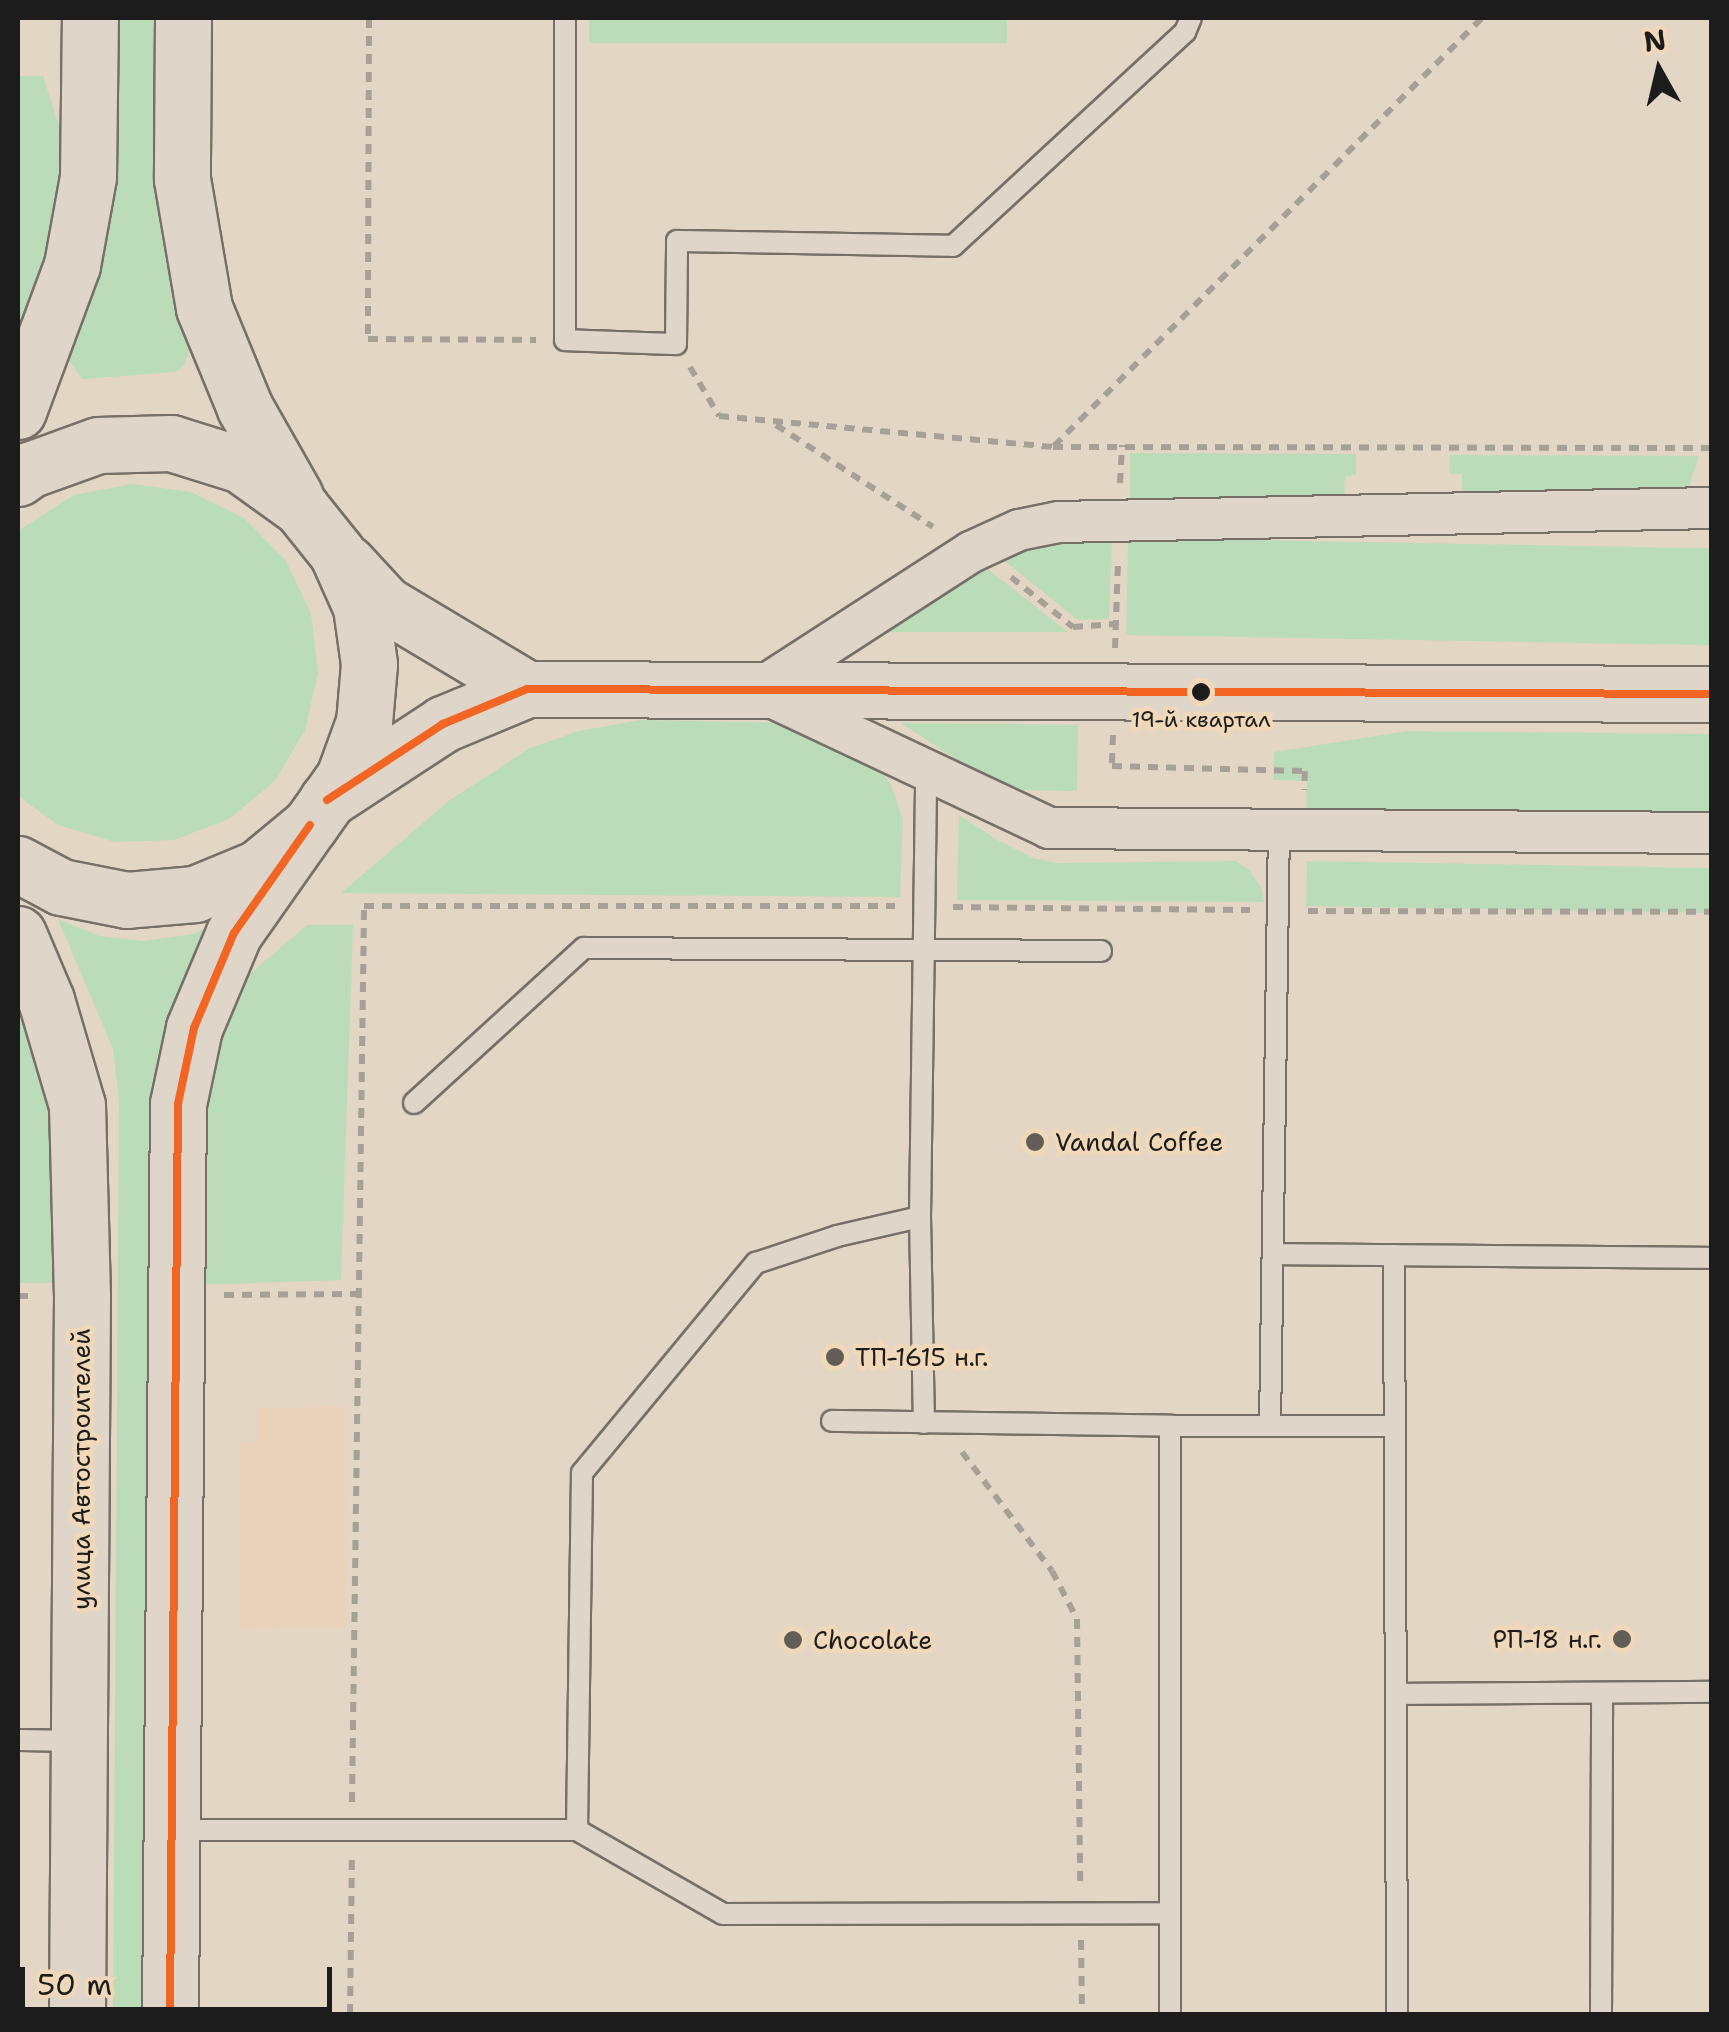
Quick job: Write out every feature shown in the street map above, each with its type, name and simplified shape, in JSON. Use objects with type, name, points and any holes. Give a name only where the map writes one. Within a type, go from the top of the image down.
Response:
[{"type":"main road","points":[[18,411],[72,266],[85,195],[90,18]]},
{"type":"main road","points":[[183,18],[182,179],[204,308],[245,408],[301,508],[385,604],[527,689]]},
{"type":"main road","points":[[18,478],[28,470],[98,445],[171,443],[242,465],[301,508]]},
{"type":"main road","points":[[170,2014],[178,1104],[194,1028],[234,933],[344,777],[364,722],[370,664],[360,607],[337,553]]},
{"type":"main road","points":[[18,864],[60,887],[128,900],[195,894],[258,868],[319,812],[444,724],[527,689],[1712,694]]},
{"type":"main road","name":"улица Автостроителей","points":[[18,934],[46,1000],[78,1105],[82,1219],[77,2014]]},
{"type":"street","points":[[756,691],[971,552],[1032,527],[1119,518],[1712,508]]},
{"type":"street","points":[[756,691],[926,767],[1049,828],[1712,833]]},
{"type":"lane","points":[[565,18],[566,340],[676,344],[678,241],[953,246],[1186,32],[1191,18]]},
{"type":"lane","points":[[926,767],[920,1217],[932,1423]]},
{"type":"lane","points":[[1270,1426],[1278,911],[1291,828]]},
{"type":"lane","points":[[414,1103],[584,948],[1101,951]]},
{"type":"lane","points":[[577,1830],[582,1474],[756,1264],[837,1236],[920,1217]]},
{"type":"lane","points":[[1274,1254],[1712,1258]]},
{"type":"lane","points":[[1394,1255],[1397,2014]]},
{"type":"lane","points":[[832,1422],[1395,1426]]},
{"type":"lane","points":[[1170,1426],[1170,2014]]},
{"type":"lane","points":[[1396,1694],[1712,1692]]},
{"type":"lane","points":[[1602,1693],[1602,2014]]},
{"type":"lane","points":[[18,1740],[79,1741]]},
{"type":"lane","points":[[170,1830],[577,1830],[723,1914],[1169,1913]]},
{"type":"path","points":[[368,18],[368,338],[566,340]]},
{"type":"path","points":[[1053,447],[1482,18]]},
{"type":"path","points":[[676,344],[719,416],[1053,447],[1712,448]]},
{"type":"path","points":[[1116,635],[1112,766],[1305,771],[1291,828],[1301,911],[1712,912]]},
{"type":"path","points":[[350,2014],[364,906],[925,906],[1278,911]]},
{"type":"path","points":[[932,1423],[1052,1571],[1077,1619],[1082,2014]]},
{"type":"shaded area","points":[[345,1407],[347,1627],[240,1628],[239,1443],[258,1442],[258,1408]]},
{"type":"green space","points":[[111,18],[155,18],[155,193],[185,317],[189,351],[184,366],[176,372],[82,379],[69,360],[67,345]]},
{"type":"green space","points":[[589,18],[1007,18],[1007,43],[589,43]]},
{"type":"green space","points":[[18,76],[43,76],[68,154],[43,280],[18,330]]},
{"type":"green space","points":[[1130,453],[1356,454],[1356,475],[1345,476],[1344,502],[1130,500]]},
{"type":"green space","points":[[1450,455],[1699,456],[1687,493],[1462,503],[1462,474],[1449,474]]},
{"type":"green space","points":[[133,484],[191,492],[244,518],[286,561],[311,614],[318,673],[305,730],[275,781],[229,819],[174,840],[115,842],[58,825],[18,796],[18,531],[74,495]]},
{"type":"green space","points":[[1112,538],[1109,619],[1078,620],[1001,558],[1050,544]]},
{"type":"green space","points":[[1128,538],[1711,548],[1709,645],[1126,635]]},
{"type":"green space","points":[[985,567],[1068,632],[880,632]]},
{"type":"green space","points":[[641,720],[796,723],[877,765],[891,785],[903,819],[900,897],[341,893],[450,800],[530,748],[579,731]]},
{"type":"green space","points":[[901,723],[1078,725],[1077,791],[1003,790]]},
{"type":"green space","points":[[1408,731],[1711,734],[1711,819],[1306,816],[1307,781],[1273,780],[1274,752]]},
{"type":"green space","points":[[959,815],[1033,858],[1057,863],[1235,861],[1248,869],[1261,887],[1264,902],[957,900]]},
{"type":"green space","points":[[1307,861],[1711,868],[1710,913],[1306,906]]},
{"type":"green space","points":[[58,919],[99,936],[144,941],[193,934],[208,927],[159,2014],[113,2014],[119,1101],[113,1049]]},
{"type":"green space","points":[[307,925],[353,925],[341,1280],[195,1285],[197,1173],[215,1039],[224,1008],[245,978]]},
{"type":"green space","points":[[18,1014],[39,1063],[58,1158],[61,1283],[18,1283]]},
{"type":"transit line","points":[[327,800],[443,724],[527,689],[1712,694]]},
{"type":"transit line","points":[[170,2014],[178,1104],[194,1028],[234,933],[310,825]]},
{"type":"place","name":"19-й квартал","points":[[1201,692]]},
{"type":"place","name":"Vandal Coffee","points":[[1035,1142]]},
{"type":"place","name":"ТП-1615 н.г.","points":[[835,1357]]},
{"type":"place","name":"РП-18 н.г.","points":[[1622,1639]]},
{"type":"place","name":"Chocolate","points":[[793,1640]]}]
